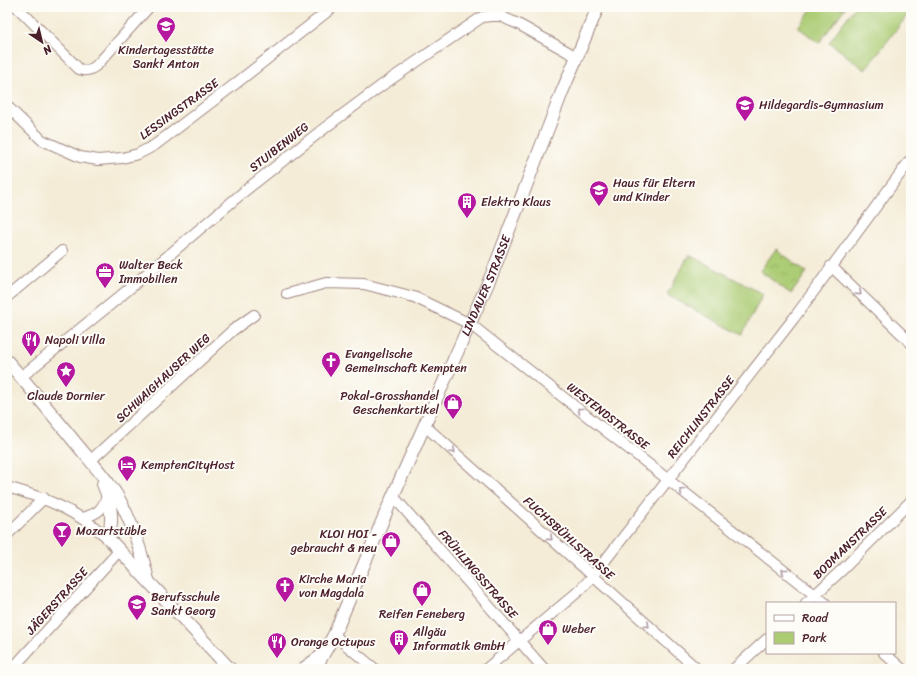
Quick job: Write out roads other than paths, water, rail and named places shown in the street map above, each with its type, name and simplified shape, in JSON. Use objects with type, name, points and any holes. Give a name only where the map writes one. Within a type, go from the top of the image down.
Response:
[{"type":"street","points":[[17,7],[78,69],[84,71],[92,69],[97,65],[149,7]]},
{"type":"street","name":"LESSINGSTRASSE","points":[[7,106],[42,140],[80,157],[98,160],[122,158],[138,154],[155,145],[333,7]]},
{"type":"street","name":"LINDAUER STRASSE","points":[[315,669],[334,635],[392,496],[492,274],[562,92],[598,7]]},
{"type":"street","name":"STUIBENWEG","points":[[21,377],[247,189],[326,127],[381,86],[482,17],[500,16],[512,21],[578,57]]},
{"type":"street","name":"REICHLINSTRASSE","points":[[486,669],[580,590],[593,576],[794,318],[911,159]]},
{"type":"street","points":[[7,296],[62,251]]},
{"type":"street","points":[[831,266],[911,343]]},
{"type":"street","points":[[287,294],[326,283],[364,284],[414,297],[470,324]]},
{"type":"street","name":"SCHWAIGHAUSER WEG","points":[[93,465],[233,330],[254,314]]},
{"type":"street","name":"WESTENDSTRASSE","points":[[470,324],[824,602]]},
{"type":"street","points":[[7,361],[115,493],[126,514],[143,557],[148,580]]},
{"type":"street","name":"FUCHSBÜHLSTRASSE","points":[[424,426],[697,669]]},
{"type":"street","points":[[93,465],[108,494],[112,518],[111,530],[108,538]]},
{"type":"street","points":[[7,487],[44,498],[63,507],[82,518],[108,538],[230,669]]},
{"type":"street","points":[[82,518],[94,514],[102,507],[108,494]]},
{"type":"street","name":"FRÜHLINGSSTRASSE","points":[[392,496],[544,669]]},
{"type":"street","points":[[7,536],[44,498]]},
{"type":"street","name":"BODMANSTRASSE","points":[[807,602],[843,569],[911,501]]},
{"type":"street","name":"JÄGERSTRASSE","points":[[12,669],[120,550]]},
{"type":"street","points":[[334,635],[376,669]]},
{"type":"street","points":[[734,669],[766,640]]},
{"type":"street","points":[[885,654],[902,669]]},
{"type":"street","points":[[303,669],[323,655]]},
{"type":"place","name":"Kindertagesstätte Sankt Anton","points":[[166,43]]},
{"type":"place","name":"Hildegardis-Gymnasium","points":[[745,122]]},
{"type":"place","name":"Haus für Eltern und Kinder","points":[[599,207]]},
{"type":"place","name":"Elektro Klaus","points":[[467,219]]},
{"type":"place","name":"Walter Beck Immobilien","points":[[105,289]]},
{"type":"place","name":"Napoli Villa","points":[[31,357]]},
{"type":"place","name":"Evangelische Gemeinschaft Kempten","points":[[331,378]]},
{"type":"place","name":"Claude Dornier","points":[[66,388]]},
{"type":"place","name":"Pokal-Grosshandel Geschenkartikel","points":[[453,420]]},
{"type":"place","name":"KemptenCityHost","points":[[127,482]]},
{"type":"place","name":"Mozartstüble","points":[[62,548]]},
{"type":"place","name":"KLOI HOI - gebraucht & neu","points":[[391,558]]},
{"type":"place","name":"Kirche Maria von Magdala","points":[[285,603]]},
{"type":"place","name":"Reifen Feneberg","points":[[422,607]]},
{"type":"place","name":"Berufsschule Sankt Georg","points":[[137,621]]},
{"type":"place","name":"Weber","points":[[548,646]]},
{"type":"place","name":"Allgäu Informatik GmbH","points":[[399,656]]},
{"type":"place","name":"Orange Octupus","points":[[277,659]]}]
